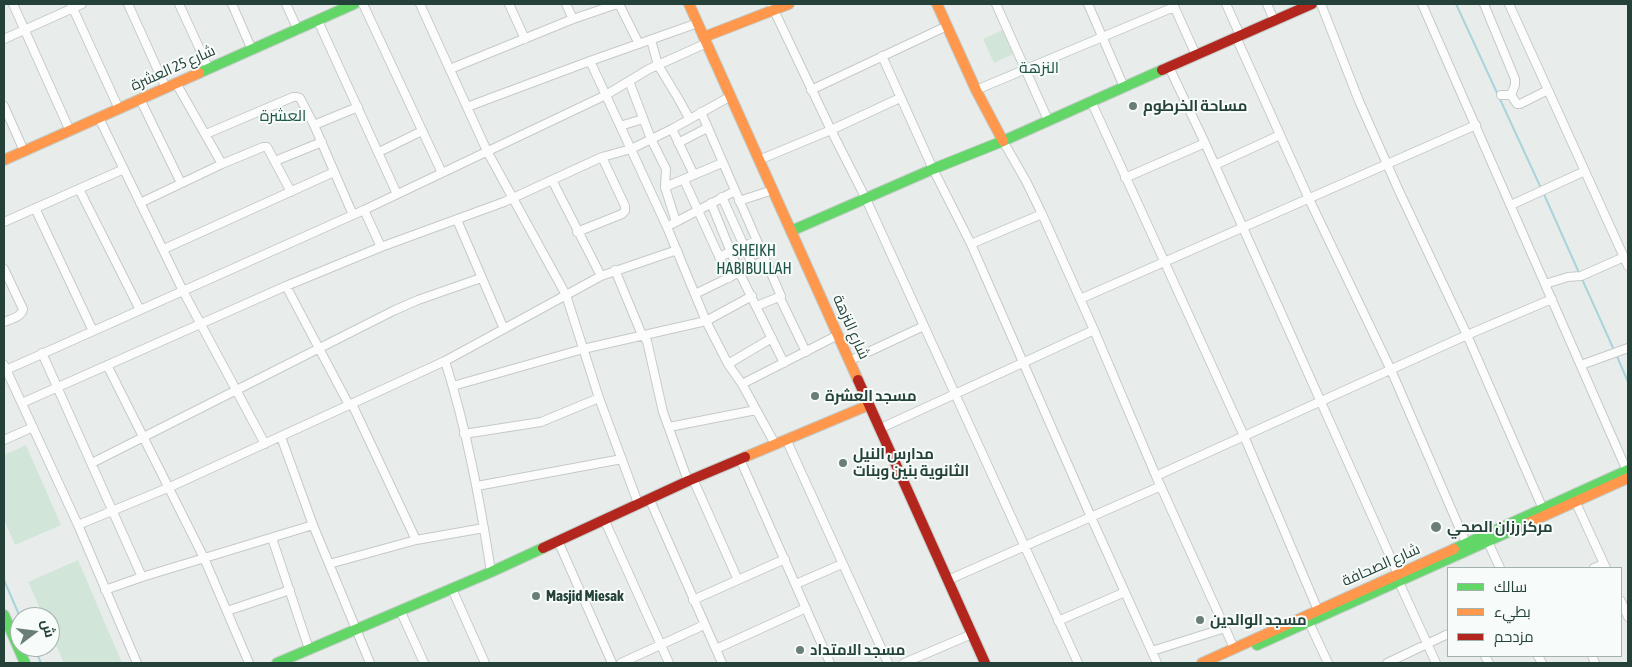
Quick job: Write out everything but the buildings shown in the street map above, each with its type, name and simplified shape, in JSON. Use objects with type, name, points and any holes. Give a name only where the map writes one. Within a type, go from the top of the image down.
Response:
[{"type":"street","points":[[13,4],[70,131]]},
{"type":"street","points":[[4,39],[72,6],[82,4]]},
{"type":"street","points":[[128,4],[166,88]]},
{"type":"street","points":[[179,4],[209,69]]},
{"type":"street","points":[[232,4],[252,50]]},
{"type":"street","points":[[286,4],[298,30]]},
{"type":"street","points":[[363,4],[442,173]]},
{"type":"street","points":[[420,4],[487,151],[566,295],[583,349],[638,503]]},
{"type":"street","points":[[509,4],[525,39]]},
{"type":"street","points":[[566,4],[573,19]]},
{"type":"street","points":[[450,69],[573,19],[618,4],[640,44]]},
{"type":"street","name":"شارع النزهة","points":[[690,4],[985,663]]},
{"type":"street","points":[[138,663],[78,525],[5,367],[183,292],[364,210],[606,95],[658,65],[772,7],[789,4]]},
{"type":"street","points":[[937,4],[976,90],[1042,214],[1156,476],[1234,648]]},
{"type":"street","points":[[996,4],[1048,120]]},
{"type":"street","points":[[1088,4],[1124,87]]},
{"type":"street","points":[[1226,4],[1280,135],[1391,370],[1466,543]]},
{"type":"street","points":[[1267,4],[1274,20]]},
{"type":"street","points":[[791,232],[866,198],[1003,141],[1312,4]]},
{"type":"street","points":[[1321,4],[1359,101],[1467,335],[1543,509]]},
{"type":"street","points":[[1422,4],[1628,473]]},
{"type":"street","points":[[1484,4],[1515,79],[1516,85],[1511,95]]},
{"type":"street","points":[[1509,4],[1628,266]]},
{"type":"street","name":"شارع 25 العشرة","points":[[4,160],[298,30],[347,5]]},
{"type":"street","points":[[976,90],[1102,38],[1173,5],[1196,56]]},
{"type":"street","points":[[72,6],[119,109]]},
{"type":"street","points":[[772,7],[830,130],[866,198],[1078,663]]},
{"type":"street","points":[[318,20],[397,194]]},
{"type":"street","points":[[467,107],[698,23]]},
{"type":"street","points":[[811,90],[947,26]]},
{"type":"street","points":[[651,40],[658,65],[689,118]]},
{"type":"street","points":[[882,56],[900,98],[972,244],[1091,517],[1158,663]]},
{"type":"street","points":[[590,61],[667,226],[706,321],[728,364],[742,384],[775,444]]},
{"type":"street","points":[[1169,67],[1321,401],[1436,663]]},
{"type":"street","points":[[629,81],[651,139],[666,169],[665,187],[676,222]]},
{"type":"street","points":[[176,83],[222,164]]},
{"type":"street","points":[[1511,95],[1517,104],[1520,104],[1548,90]]},
{"type":"street","points":[[1501,96],[1511,95]]},
{"type":"street","points":[[22,403],[286,286],[382,247],[512,198],[602,158],[630,149],[672,129],[731,96]]},
{"type":"street","points":[[206,134],[297,97],[303,101],[353,215]]},
{"type":"street","points":[[759,160],[900,98]]},
{"type":"street","points":[[140,99],[181,183]]},
{"type":"street","points":[[1091,101],[1244,436],[1319,613]]},
{"type":"street","points":[[4,106],[24,151]]},
{"type":"street","points":[[314,126],[358,107]]},
{"type":"street","points":[[701,112],[779,296],[806,352]]},
{"type":"street","points":[[98,118],[164,249],[183,292],[265,444]]},
{"type":"street","points":[[620,126],[643,119]]},
{"type":"street","points":[[1080,300],[1476,125]]},
{"type":"street","points":[[678,143],[707,128]]},
{"type":"street","points":[[672,129],[694,175]]},
{"type":"street","points":[[379,152],[422,131]]},
{"type":"street","points":[[1215,165],[1280,135]]},
{"type":"street","points":[[275,161],[322,142]]},
{"type":"street","points":[[1125,178],[1205,143]]},
{"type":"street","points":[[140,203],[265,146],[291,192]]},
{"type":"street","points":[[577,232],[622,214],[625,211],[625,206],[602,158]]},
{"type":"street","points":[[665,187],[722,163]]},
{"type":"street","points":[[4,222],[124,169]]},
{"type":"street","points":[[1511,205],[1584,171]]},
{"type":"street","points":[[164,249],[334,172]]},
{"type":"street","points":[[552,180],[601,276]]},
{"type":"street","points":[[684,180],[729,278]]},
{"type":"street","points":[[79,189],[140,310]]},
{"type":"street","points":[[739,201],[773,190]]},
{"type":"street","points":[[667,226],[735,191]]},
{"type":"street","points":[[722,197],[752,266]]},
{"type":"street","points":[[711,203],[739,272],[784,363]]},
{"type":"street","points":[[35,208],[93,331]]},
{"type":"street","points":[[364,210],[382,247]]},
{"type":"street","points":[[972,244],[1042,214]]},
{"type":"street","points":[[457,220],[504,329]]},
{"type":"street","points":[[719,256],[756,241]]},
{"type":"street","points":[[78,525],[170,487],[444,361],[614,270],[676,250]]},
{"type":"street","points":[[1545,284],[1568,277],[1581,276],[1624,257]]},
{"type":"street","points":[[695,294],[765,260]]},
{"type":"street","points":[[4,269],[23,309],[21,315],[4,322]]},
{"type":"street","points":[[614,270],[642,335],[647,341],[663,412],[691,480],[738,580]]},
{"type":"street","points":[[92,463],[418,300],[481,278]]},
{"type":"street","points":[[286,286],[350,405],[416,540]]},
{"type":"street","points":[[452,386],[583,349],[706,321],[752,296]]},
{"type":"street","points":[[757,306],[779,296]]},
{"type":"street","points":[[1156,476],[1467,335],[1552,300]]},
{"type":"street","points":[[849,361],[924,326]]},
{"type":"street","points":[[879,429],[1094,330]]},
{"type":"street","points":[[742,384],[838,335]]},
{"type":"street","points":[[728,364],[772,338]]},
{"type":"street","points":[[1581,365],[1628,348]]},
{"type":"street","points":[[42,353],[142,577]]},
{"type":"street","points":[[444,361],[452,386],[476,486],[491,572]]},
{"type":"street","points":[[107,365],[170,487],[204,558],[249,663]]},
{"type":"street","points":[[464,434],[541,422],[600,398]]},
{"type":"street","points":[[277,663],[491,572],[649,498],[869,405]]},
{"type":"street","points":[[669,427],[756,410]]},
{"type":"street","points":[[4,440],[33,427]]},
{"type":"street","points":[[281,437],[313,525],[370,663]]},
{"type":"street","points":[[786,439],[888,663]]},
{"type":"street","points":[[476,486],[622,459]]},
{"type":"street","points":[[740,459],[830,663]]},
{"type":"street","name":"شارع الصحافة","points":[[1399,578],[1466,543],[1628,473]]},
{"type":"street","name":"شارع الصحافة","points":[[1217,663],[1319,613],[1488,542],[1576,502],[1628,473]]},
{"type":"street","points":[[948,580],[1161,486]]},
{"type":"street","points":[[649,498],[722,663]]},
{"type":"street","points":[[1576,502],[1605,566]]},
{"type":"street","points":[[604,519],[669,663]]},
{"type":"street","points":[[105,590],[313,525]]},
{"type":"street","points":[[329,564],[416,540],[484,528]]},
{"type":"street","points":[[272,538],[310,649]]},
{"type":"street","points":[[558,541],[612,663]]},
{"type":"street","points":[[1488,542],[1500,567]]},
{"type":"street","points":[[693,600],[785,559]]},
{"type":"street","points":[[796,584],[842,564]]},
{"type":"street","points":[[452,589],[485,663]]},
{"type":"street","points":[[227,611],[290,590]]},
{"type":"street","points":[[1058,621],[1125,592]]},
{"type":"street","points":[[716,649],[806,608]]},
{"type":"street","points":[[400,610],[424,663]]},
{"type":"street","points":[[4,615],[6,628],[25,663]]},
{"type":"street","points":[[1308,619],[1328,663]]},
{"type":"street","name":"شارع الصحافة","points":[[1202,663],[1234,648],[1308,619]]},
{"type":"street","points":[[621,663],[704,625]]},
{"type":"street","points":[[1152,651],[1225,628]]},
{"type":"street","points":[[904,663],[972,634]]},
{"type":"street","points":[[1387,663],[1447,634]]},
{"type":"green space","points":[[1002,30],[1013,54],[994,63],[983,39]]},
{"type":"green space","points":[[26,445],[61,525],[15,545],[4,519],[4,455]]},
{"type":"green space","points":[[78,560],[122,663],[64,663],[60,654],[60,607],[39,607],[28,582]]},
{"type":"waterway","points":[[1456,4],[1541,188]]},
{"type":"waterway","points":[[1543,192],[1580,275]]},
{"type":"waterway","points":[[1582,279],[1614,350]]},
{"type":"waterway","points":[[1616,354],[1628,382]]},
{"type":"waterway","points":[[4,580],[16,607]]},
{"type":"waterway","points":[[38,657],[41,663]]},
{"type":"traffic: fast","points":[[199,73],[354,4]]},
{"type":"traffic: fast","points":[[791,231],[933,169],[1003,141],[1162,70]]},
{"type":"traffic: fast","points":[[1454,549],[1628,470]]},
{"type":"traffic: fast","points":[[1257,645],[1526,524]]},
{"type":"traffic: fast","points":[[277,663],[543,548]]},
{"type":"traffic: fast","points":[[4,615],[25,663]]},
{"type":"traffic: slow","points":[[689,4],[858,380]]},
{"type":"traffic: slow","points":[[704,37],[789,4]]},
{"type":"traffic: slow","points":[[937,4],[976,90],[1003,141]]},
{"type":"traffic: slow","points":[[4,160],[199,73]]},
{"type":"traffic: slow","points":[[745,457],[869,405]]},
{"type":"traffic: slow","points":[[1526,524],[1628,478]]},
{"type":"traffic: slow","points":[[1202,663],[1454,549]]},
{"type":"traffic: jam","points":[[1162,70],[1312,4]]},
{"type":"traffic: jam","points":[[858,380],[985,663]]},
{"type":"traffic: jam","points":[[543,548],[688,481],[745,457]]},
{"type":"place","name":"مساحة الخرطوم","points":[[1133,106]]},
{"type":"place","name":"مسجد العشرة","points":[[815,396]]},
{"type":"place","name":"مدارس النيل الثانوية بنين وبنات","points":[[843,463]]},
{"type":"place","name":"مركز رزان الصحي","points":[[1436,527]]},
{"type":"place","name":"Masjid Miesak","points":[[536,596]]},
{"type":"place","name":"مسجد الوالدين","points":[[1200,620]]},
{"type":"place","name":"مسجد الامتداد","points":[[800,650]]},
{"type":"district","name":"النزهة","points":[[1039,68]]},
{"type":"district","name":"العشرة","points":[[283,116]]},
{"type":"district","name":"SHEIKH HABIBULLAH","points":[[754,260]]}]
